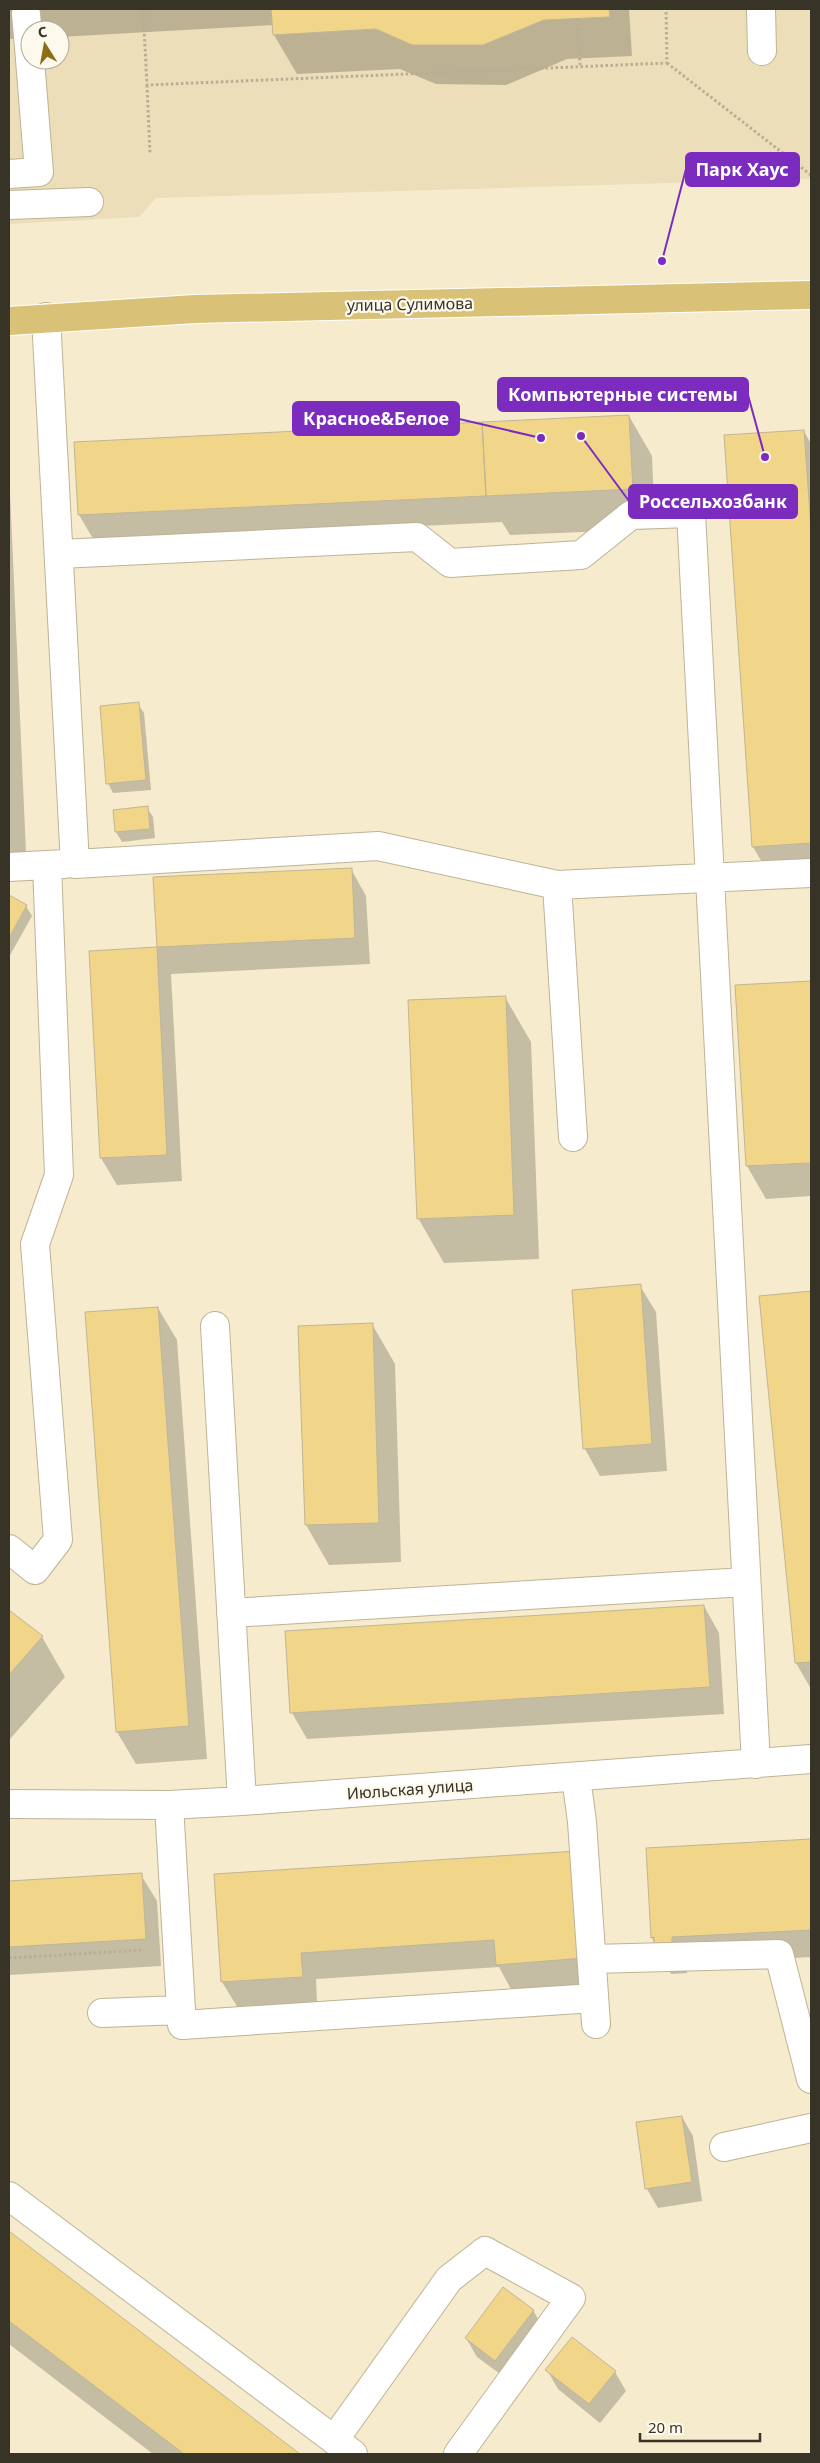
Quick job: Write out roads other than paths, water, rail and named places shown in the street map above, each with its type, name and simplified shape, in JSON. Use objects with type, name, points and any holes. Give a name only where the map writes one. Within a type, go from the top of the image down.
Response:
[{"type":"main road","name":"улица Сулимова","points":[[9,321],[46,317],[194,309],[811,295]]},
{"type":"street","points":[[761,9],[762,51]]},
{"type":"street","points":[[26,14],[27,20]]},
{"type":"street","points":[[9,174],[39,172],[31,70]]},
{"type":"street","points":[[9,205],[89,202]]},
{"type":"street","points":[[46,317],[60,554],[74,864]]},
{"type":"street","points":[[60,554],[417,537],[450,563],[581,555],[631,516],[691,513],[745,1582],[756,1764]]},
{"type":"street","points":[[9,867],[378,846],[557,885],[811,873]]},
{"type":"street","points":[[9,1550],[34,1570],[58,1540],[35,1244],[59,1175],[47,865]]},
{"type":"street","points":[[557,885],[573,1137]]},
{"type":"street","points":[[215,1326],[242,1801]]},
{"type":"street","points":[[231,1613],[745,1582]]},
{"type":"street","name":"Июльская улица","points":[[9,1804],[169,1805],[242,1801],[811,1760]]},
{"type":"street","points":[[169,1805],[182,2025],[595,2011],[582,1822],[576,1777]]},
{"type":"street","points":[[592,1959],[779,1954],[811,2079]]},
{"type":"street","points":[[102,2013],[181,2010]]},
{"type":"street","points":[[724,2147],[811,2128]]},
{"type":"street","points":[[9,2196],[343,2447],[449,2279],[485,2251],[571,2298],[458,2454]]},
{"type":"place","name":"Парк Хаус","points":[[662,261]]},
{"type":"place","name":"Россельхозбанк","points":[[581,436]]},
{"type":"place","name":"Красное&Белое","points":[[541,438]]},
{"type":"place","name":"Компьютерные системы","points":[[765,457]]}]
